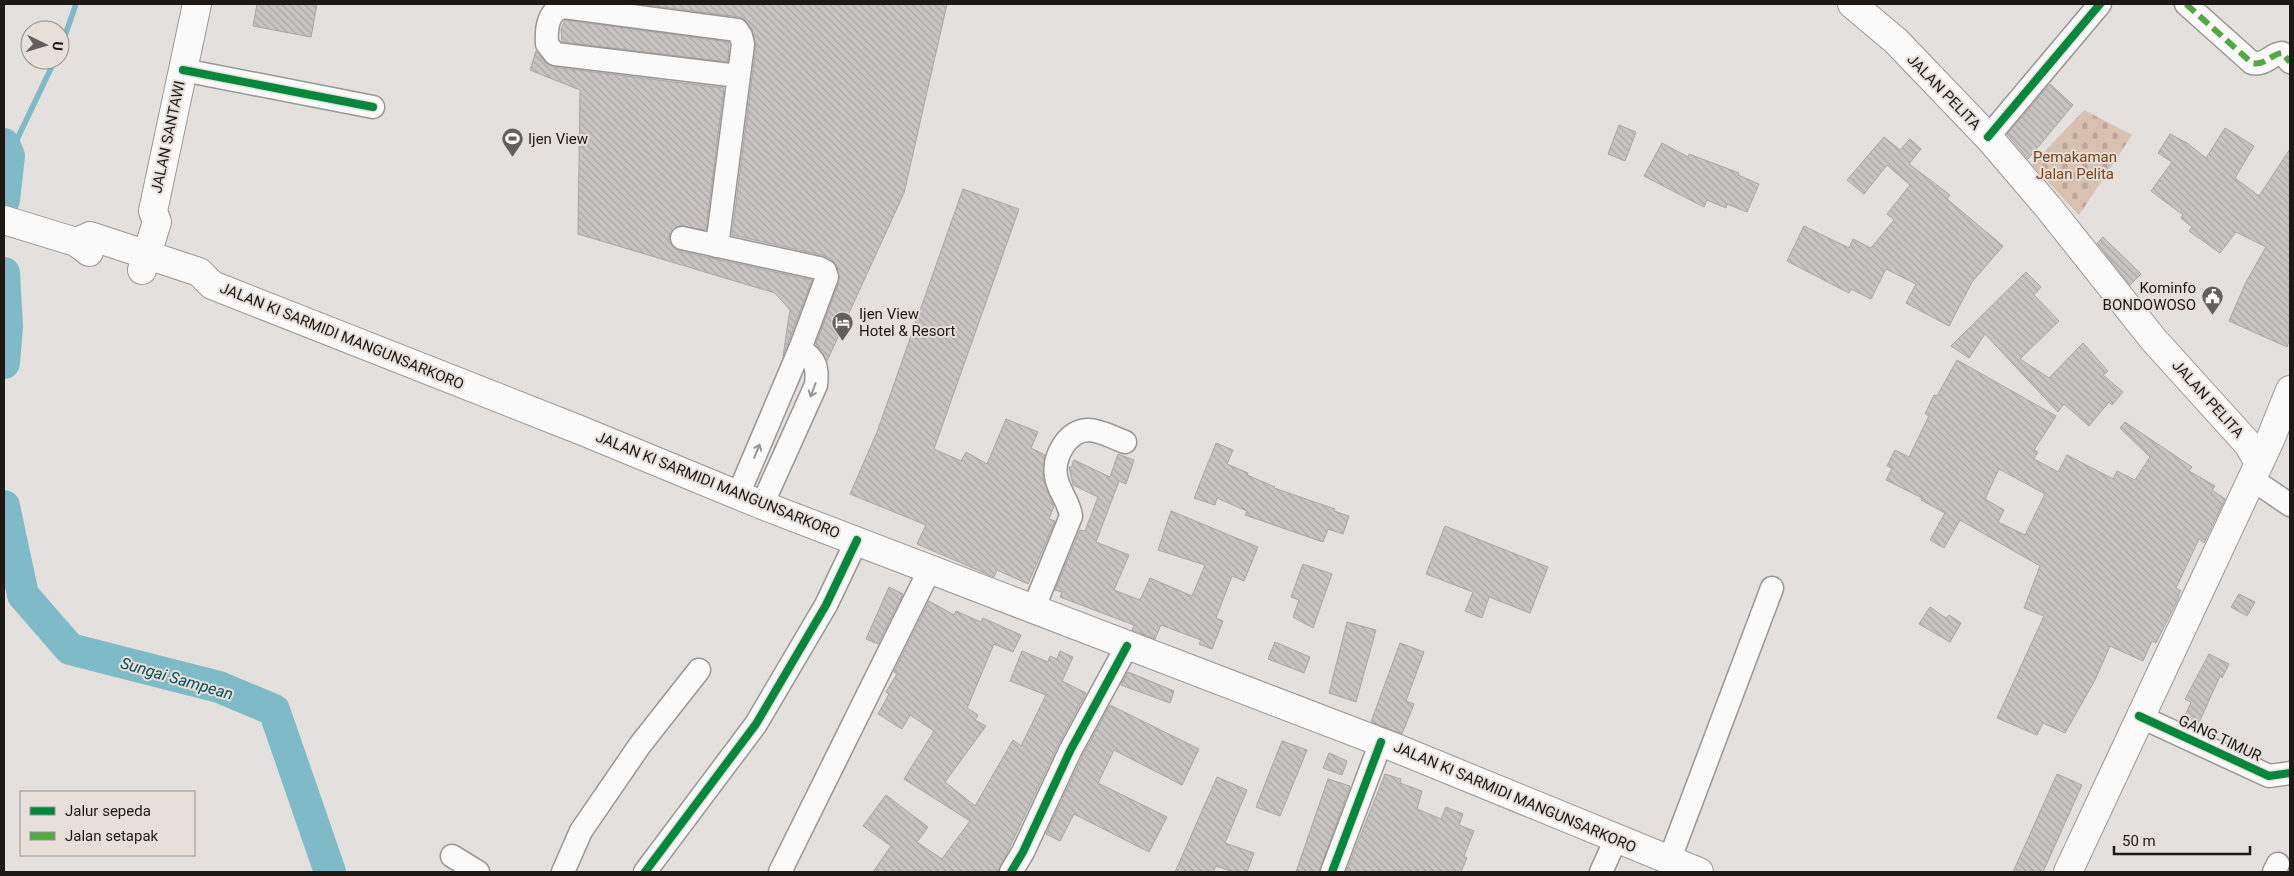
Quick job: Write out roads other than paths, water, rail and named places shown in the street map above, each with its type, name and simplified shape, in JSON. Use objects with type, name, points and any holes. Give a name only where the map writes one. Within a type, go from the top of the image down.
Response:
[{"type":"main road","name":"JALAN SANTAWI","points":[[137,260],[157,222],[152,211],[197,4]]},
{"type":"main road","name":"JALAN PELITA","points":[[1852,4],[1896,41],[1988,137],[2048,207],[2153,339],[2248,444],[2255,471]]},
{"type":"main road","name":"JALAN KI SARMIDI MANGUNSARKORO","points":[[4,220],[67,239],[86,251],[137,260],[194,287],[212,285],[580,430],[750,500],[1381,742],[1699,872]]},
{"type":"main road","points":[[2068,872],[2255,471],[2290,390]]},
{"type":"street","points":[[1988,137],[2100,4]]},
{"type":"street","points":[[2186,4],[2252,63],[2257,64],[2269,60],[2278,53],[2282,53],[2290,62]]},
{"type":"street","points":[[717,246],[743,44],[737,30],[564,7],[556,8],[551,14],[547,44],[556,54],[738,76]]},
{"type":"street","points":[[183,70],[373,107]]},
{"type":"street","points":[[682,238],[825,271],[827,277],[826,285],[800,349],[750,500]]},
{"type":"street","points":[[1033,610],[1070,516],[1069,504],[1056,478],[1055,465],[1058,454],[1074,435],[1088,430],[1125,442]]},
{"type":"street","points":[[2255,471],[2290,505]]},
{"type":"street","points":[[645,872],[756,724],[826,605],[857,540]]},
{"type":"street","points":[[780,872],[930,569]]},
{"type":"street","points":[[1669,861],[1772,588]]},
{"type":"street","points":[[1011,872],[1023,852],[1070,751],[1127,646]]},
{"type":"street","points":[[563,872],[581,831],[640,744],[699,670]]},
{"type":"street","name":"GANG TIMUR","points":[[2140,716],[2269,776],[2290,773]]},
{"type":"street","points":[[1332,872],[1381,742]]},
{"type":"street","points":[[1601,872],[1616,839]]},
{"type":"street","points":[[452,856],[478,872]]},
{"type":"waterway","points":[[70,21],[76,4]]},
{"type":"waterway","points":[[9,156],[50,70]]},
{"type":"waterway","name":"Sungai Sampean","points":[[4,144],[9,156],[4,200]]},
{"type":"waterway","name":"Sungai Sampean","points":[[4,273],[7,327],[4,363]]},
{"type":"waterway","name":"Sungai Sampean","points":[[4,506],[23,595],[70,649],[219,687],[274,710],[330,872]]},
{"type":"place","name":"Ijen View","points":[[512,158]]},
{"type":"place","name":"Kominfo BONDOWOSO","points":[[2212,316]]},
{"type":"place","name":"Ijen View Hotel & Resort","points":[[843,342]]},
{"type":"park label","name":"Pemakaman Jalan Pelita","points":[[2075,166]]}]
